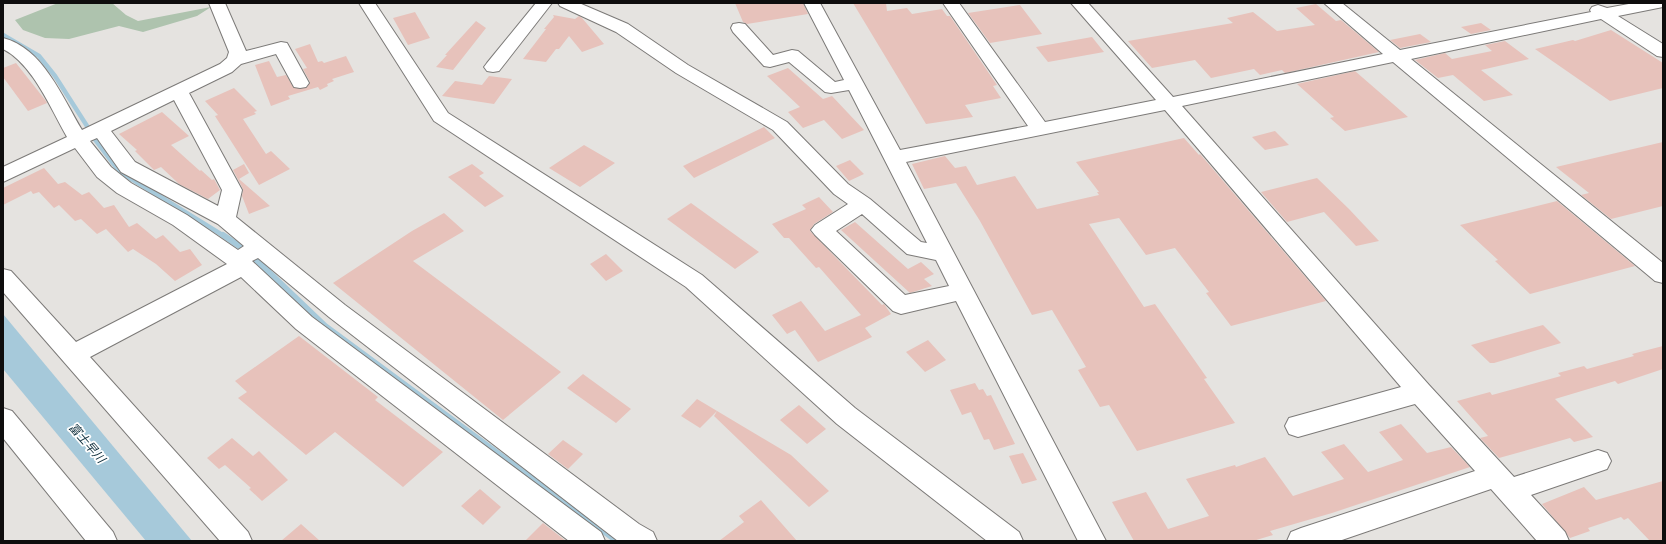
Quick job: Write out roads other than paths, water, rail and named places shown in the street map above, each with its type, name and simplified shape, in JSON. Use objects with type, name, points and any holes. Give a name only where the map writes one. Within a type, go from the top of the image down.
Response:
[{"type":"street","points":[[217,3],[238,52],[235,60]]},
{"type":"street","points":[[367,3],[441,117],[694,281],[846,416],[1009,541]]},
{"type":"street","points":[[493,67],[544,3]]},
{"type":"street","points":[[566,3],[622,28],[682,69],[780,126],[841,189],[863,204],[915,248],[943,254]]},
{"type":"street","points":[[812,3],[1092,541]]},
{"type":"street","points":[[951,3],[1041,130]]},
{"type":"street","points":[[1079,3],[1170,104],[1420,392],[1555,541]]},
{"type":"street","points":[[1332,3],[1663,275]]},
{"type":"street","points":[[1587,3],[1604,14],[1656,41],[1663,52]]},
{"type":"street","points":[[894,158],[1170,104],[1658,3]]},
{"type":"street","points":[[739,28],[770,62],[792,55],[831,88],[855,84]]},
{"type":"street","points":[[3,43],[18,50],[39,73],[78,140],[104,172],[124,188],[180,220],[240,263],[304,323],[591,541]]},
{"type":"street","points":[[3,175],[179,92],[226,68],[235,60],[280,47],[300,83]]},
{"type":"street","points":[[179,92],[232,190],[225,219]]},
{"type":"street","points":[[100,129],[128,167],[225,219],[426,378],[629,534],[643,541]]},
{"type":"street","points":[[863,204],[822,230],[901,305],[962,291]]},
{"type":"street","points":[[72,354],[240,263],[259,247]]},
{"type":"street","points":[[3,278],[238,541]]},
{"type":"street","points":[[1298,426],[1420,392]]},
{"type":"street","points":[[3,419],[102,541]]},
{"type":"street","points":[[1319,538],[1502,483],[1598,461]]},
{"type":"water","name":"富士早川","points":[[3,314],[192,541],[146,541],[3,369]]},
{"type":"waterway","points":[[3,35],[39,56],[55,76],[87,126]]},
{"type":"waterway","points":[[93,137],[115,166],[125,175],[224,236]]},
{"type":"waterway","points":[[223,235],[245,250]]},
{"type":"waterway","points":[[255,259],[325,326],[617,541]]}]
